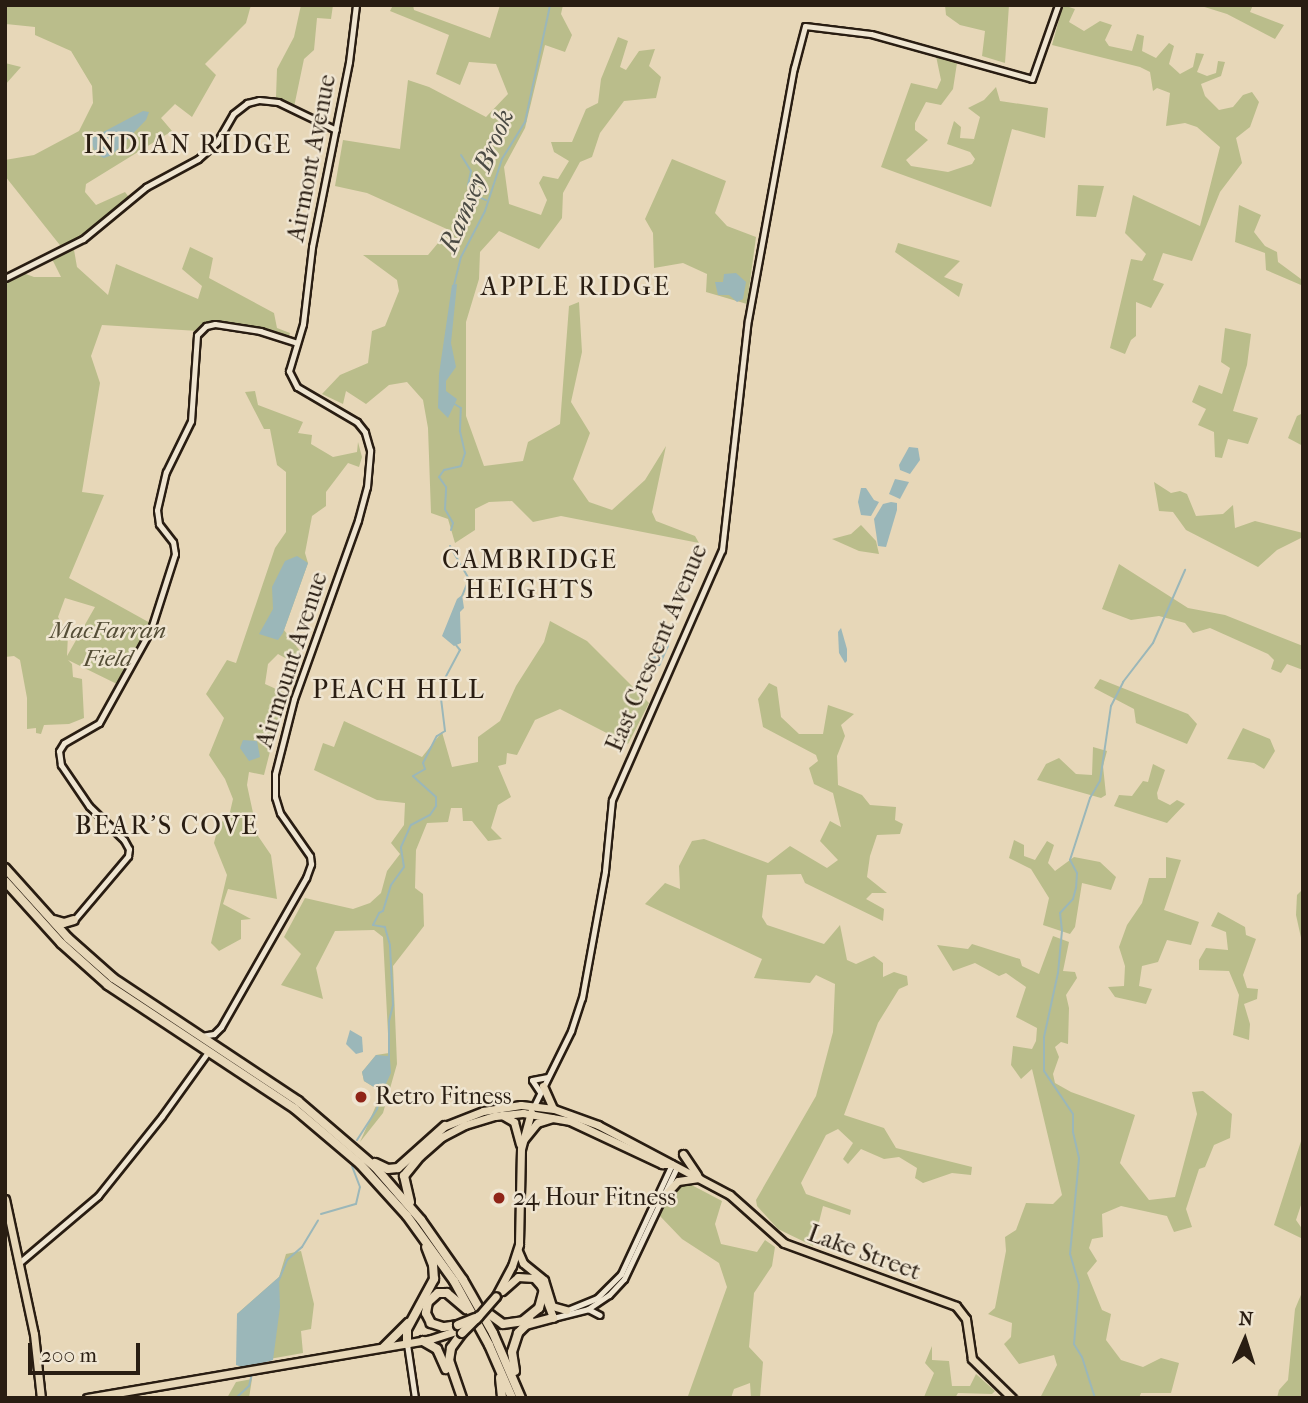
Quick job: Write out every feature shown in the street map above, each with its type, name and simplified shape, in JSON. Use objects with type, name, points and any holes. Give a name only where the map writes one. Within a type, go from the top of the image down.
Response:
[{"type":"highway","points":[[5,868],[77,946],[127,989],[298,1101],[380,1167],[395,1169],[445,1126]]},
{"type":"highway","points":[[5,881],[46,928],[132,1003],[277,1096],[360,1164],[417,1228],[454,1281],[495,1358],[512,1398]]},
{"type":"highway","points":[[47,916],[60,923],[74,920],[71,935],[77,946]]},
{"type":"highway","points":[[358,1151],[414,1212],[472,1296],[493,1333],[522,1398]]},
{"type":"highway","points":[[414,1212],[404,1178],[420,1156]]},
{"type":"highway","points":[[407,1343],[407,1331],[432,1286],[434,1272],[417,1228]]},
{"type":"highway","points":[[460,1329],[431,1323],[426,1310],[432,1297],[443,1292],[454,1296],[483,1334]]},
{"type":"highway","points":[[518,1323],[538,1310],[543,1293]]},
{"type":"highway","points":[[472,1296],[496,1321],[505,1325],[551,1317]]},
{"type":"highway","points":[[522,1398],[512,1360],[515,1338],[526,1325],[551,1317]]},
{"type":"highway","points":[[459,1398],[449,1357],[451,1348],[460,1329],[478,1318]]},
{"type":"highway","points":[[384,1347],[413,1319]]},
{"type":"highway","points":[[422,1341],[439,1351],[459,1398]]},
{"type":"highway","points":[[495,1358],[502,1398]]},
{"type":"main road","points":[[541,1090],[554,1109]]},
{"type":"main road","name":"Lake Street","points":[[445,1126],[490,1109],[554,1109],[590,1121],[740,1202],[774,1236],[788,1245],[958,1307],[965,1320],[972,1359],[1012,1398]]},
{"type":"main road","name":"Lake Street","points":[[420,1156],[459,1127],[501,1115],[532,1110],[557,1117],[662,1164],[675,1166]]},
{"type":"main road","name":"East Crescent Avenue","points":[[478,1318],[496,1296],[517,1251],[521,1220],[521,1146],[532,1110]]},
{"type":"main road","points":[[501,1115],[516,1125],[521,1146]]},
{"type":"main road","points":[[521,1146],[537,1124],[557,1117]]},
{"type":"main road","points":[[662,1198],[678,1181],[699,1178],[683,1154]]},
{"type":"main road","points":[[5,1199],[34,1333],[41,1397]]},
{"type":"main road","points":[[517,1251],[523,1263],[545,1282],[552,1306],[566,1310]]},
{"type":"main road","points":[[496,1296],[524,1276],[536,1280],[551,1317]]},
{"type":"main road","points":[[86,1398],[422,1341],[460,1329]]},
{"type":"street","name":"Airmont Avenue","points":[[303,317],[312,247],[336,130],[356,5]]},
{"type":"street","name":"East Crescent Avenue","points":[[532,1110],[571,1031],[582,998],[605,871],[612,800],[723,545],[748,320],[794,68],[805,26],[880,36],[1032,79],[1058,5]]},
{"type":"street","points":[[5,278],[83,239],[146,187],[198,159],[217,142],[233,114],[247,103],[266,100],[278,102],[336,130]]},
{"type":"street","name":"Airmount Avenue","points":[[220,1027],[310,869],[310,856],[277,805],[275,774],[294,699],[358,520],[369,472],[369,444],[361,427],[352,418],[302,391],[291,380],[289,367],[303,317]]},
{"type":"street","points":[[74,920],[128,856],[129,849],[127,843],[89,806],[61,765],[59,751],[64,743],[99,723],[151,629],[175,554],[173,542],[159,524],[156,510],[166,472],[191,421],[195,340],[202,329],[215,324],[260,331],[296,343]]},
{"type":"street","points":[[198,1036],[211,1035],[220,1027]]},
{"type":"street","points":[[220,1027],[219,1044],[222,1051]]},
{"type":"street","points":[[19,1263],[98,1196],[162,1116],[208,1052]]},
{"type":"street","points":[[541,1090],[532,1080],[548,1077]]},
{"type":"street","points":[[551,1317],[588,1309],[628,1273],[675,1166]]},
{"type":"street","points":[[551,1317],[599,1300],[625,1268],[675,1166]]},
{"type":"street","points":[[588,1309],[600,1315]]},
{"type":"street","points":[[407,1343],[415,1398]]},
{"type":"green space","name":"MacFarran Field","points":[[5,5],[251,5],[246,23],[205,64],[216,75],[192,117],[175,104],[161,118],[172,131],[86,184],[85,192],[96,205],[125,192],[131,200],[73,244],[77,267],[108,295],[116,264],[198,299],[202,286],[182,269],[190,247],[213,258],[209,278],[274,313],[277,328],[290,333],[287,341],[218,324],[198,331],[102,325],[91,356],[100,383],[82,492],[104,495],[69,578],[152,624],[119,685],[68,660],[72,664],[73,677],[82,679],[84,718],[69,724],[44,725],[41,734],[36,733],[36,728],[27,729],[27,698],[20,660],[14,656],[5,657],[5,282],[23,273],[34,277],[61,277],[51,257],[63,249],[5,176],[5,160],[34,155],[79,131],[93,103],[92,86],[71,51],[35,35],[35,27],[6,24],[5,29]],"holes":[[[65,598],[95,607],[67,656],[68,634],[58,617]]]},
{"type":"green space","points":[[301,5],[333,5],[331,19],[317,18],[314,50],[304,59],[294,107],[276,97],[277,69],[294,37]]},
{"type":"green space","points":[[393,5],[413,5],[414,10],[490,38],[500,5],[563,5],[561,14],[572,35],[565,52],[545,45],[525,128],[504,167],[509,204],[541,215],[547,200],[539,183],[543,176],[558,179],[569,161],[554,152],[551,142],[572,142],[586,109],[598,103],[601,79],[618,37],[628,41],[620,67],[626,70],[639,51],[655,49],[649,66],[661,77],[656,98],[624,101],[600,133],[592,157],[580,162],[563,193],[562,218],[539,249],[499,231],[480,252],[479,279],[466,322],[466,416],[484,466],[523,461],[528,442],[560,424],[569,306],[579,302],[582,352],[571,402],[590,433],[573,479],[589,502],[612,510],[645,480],[666,446],[652,512],[656,521],[695,536],[699,543],[561,516],[533,522],[512,501],[489,502],[475,509],[475,530],[455,543],[448,519],[431,513],[428,428],[423,400],[407,382],[389,385],[366,404],[346,391],[343,404],[322,394],[340,375],[368,363],[372,331],[385,326],[399,291],[397,280],[363,255],[428,255],[449,230],[367,193],[335,186],[343,140],[400,149],[408,80],[429,87],[486,117],[508,94],[496,64],[469,62],[460,85],[436,74],[449,35],[390,11]]},
{"type":"green space","points":[[945,5],[1009,5],[1005,63],[982,56],[985,31],[960,25],[946,15]]},
{"type":"green space","points":[[1063,5],[1075,9],[1069,22],[1084,31],[1100,21],[1112,25],[1105,40],[1109,46],[1132,51],[1137,34],[1144,36],[1142,51],[1156,58],[1169,43],[1174,46],[1169,64],[1180,74],[1193,67],[1196,53],[1204,54],[1197,72],[1207,76],[1216,73],[1218,61],[1225,62],[1221,76],[1201,84],[1205,96],[1219,110],[1233,107],[1243,95],[1252,92],[1259,102],[1250,127],[1236,138],[1242,163],[1220,192],[1192,261],[1163,253],[1153,280],[1164,284],[1151,308],[1136,302],[1136,336],[1131,340],[1125,354],[1110,348],[1131,259],[1142,261],[1146,254],[1125,233],[1133,195],[1200,226],[1220,147],[1197,127],[1185,123],[1166,126],[1170,93],[1157,88],[1153,91],[1150,72],[1140,67],[1052,45]]},
{"type":"green space","points":[[1198,5],[1253,5],[1250,12],[1284,25],[1275,39],[1227,14]]},
{"type":"green space","points":[[936,56],[957,63],[953,89],[941,105],[926,102],[915,123],[915,130],[928,140],[906,160],[911,166],[948,172],[972,164],[975,159],[970,152],[947,144],[954,121],[961,127],[960,138],[974,139],[980,117],[968,108],[984,100],[996,87],[1000,101],[1048,108],[1045,138],[1012,129],[991,207],[881,167],[911,83],[937,89],[941,80]]},
{"type":"green space","points":[[5,63],[21,67],[5,85]]},
{"type":"green space","points":[[672,159],[726,181],[715,213],[727,226],[756,237],[747,304],[706,292],[707,274],[683,263],[654,268],[653,233],[645,219]]},
{"type":"green space","points":[[1078,185],[1104,186],[1096,217],[1076,216]]},
{"type":"green space","points":[[1239,205],[1261,215],[1254,232],[1265,246],[1277,252],[1278,262],[1301,279],[1301,285],[1266,270],[1265,253],[1235,242]]},
{"type":"green space","points":[[898,243],[960,261],[944,277],[963,284],[959,297],[895,252]]},
{"type":"green space","points":[[1225,328],[1251,334],[1247,365],[1233,411],[1258,418],[1248,444],[1228,439],[1222,458],[1215,457],[1214,432],[1198,425],[1206,409],[1192,402],[1199,385],[1222,394],[1230,368],[1221,362]]},
{"type":"green space","points":[[255,391],[258,405],[303,422],[298,433],[312,435],[311,444],[333,457],[357,452],[358,442],[362,457],[359,467],[348,463],[326,492],[326,506],[312,516],[305,553],[308,563],[284,630],[300,651],[296,664],[278,654],[268,664],[265,684],[285,693],[264,775],[249,772],[247,785],[258,836],[271,855],[277,899],[228,889],[223,904],[251,919],[241,920],[241,939],[219,951],[211,943],[227,875],[214,843],[218,827],[230,812],[233,799],[225,779],[209,755],[224,718],[206,694],[227,660],[236,663],[275,548],[286,532],[286,472],[277,465],[270,429],[264,429],[245,392]]},
{"type":"green space","points":[[1303,413],[1303,446],[1288,438],[1297,416]]},
{"type":"green space","points":[[1154,482],[1171,493],[1180,491],[1187,494],[1196,516],[1223,514],[1233,505],[1235,528],[1255,521],[1303,533],[1303,537],[1277,550],[1258,567],[1186,530],[1173,512],[1159,511]]},
{"type":"green space","points":[[861,525],[876,541],[879,554],[859,551],[832,539],[851,534]]},
{"type":"green space","points":[[1119,564],[1188,608],[1225,615],[1303,646],[1303,670],[1287,664],[1281,673],[1271,669],[1274,660],[1268,654],[1210,628],[1193,633],[1185,623],[1159,616],[1131,620],[1102,609]]},
{"type":"green space","points":[[550,621],[587,641],[649,703],[628,744],[560,709],[535,720],[517,755],[507,753],[506,764],[498,766],[511,797],[498,805],[491,828],[502,839],[488,841],[472,821],[463,821],[462,808],[451,808],[448,822],[427,823],[416,850],[415,888],[423,894],[424,926],[393,966],[397,1064],[383,1113],[360,1142],[382,1092],[364,1081],[362,1072],[376,1055],[389,1053],[383,937],[374,930],[335,931],[316,968],[323,999],[281,985],[301,954],[284,937],[305,898],[353,909],[370,903],[381,893],[387,871],[400,854],[391,843],[404,825],[405,803],[377,800],[314,770],[323,743],[334,747],[344,721],[422,757],[442,732],[452,767],[478,762],[478,737],[500,721],[516,686],[544,642]]},
{"type":"green space","points":[[1100,679],[1188,714],[1197,724],[1187,744],[1136,723],[1134,709],[1094,688]]},
{"type":"green space","points":[[769,683],[777,687],[781,717],[799,734],[823,734],[828,705],[854,714],[841,725],[845,736],[837,756],[838,785],[862,795],[870,805],[896,807],[895,820],[903,824],[900,834],[877,835],[870,856],[867,877],[887,893],[872,893],[866,899],[884,909],[883,921],[805,883],[801,874],[767,875],[762,917],[767,925],[824,944],[840,925],[847,960],[856,964],[874,956],[883,963],[883,977],[894,972],[907,976],[908,985],[899,989],[878,1023],[844,1115],[884,1128],[896,1148],[972,1167],[971,1175],[952,1173],[923,1183],[915,1178],[917,1168],[899,1157],[884,1159],[861,1149],[848,1164],[843,1159],[853,1143],[838,1129],[826,1135],[801,1183],[806,1194],[851,1210],[850,1215],[823,1206],[813,1246],[778,1229],[757,1206],[756,1200],[816,1096],[833,1032],[835,984],[816,975],[810,983],[754,978],[762,959],[645,904],[665,883],[680,889],[679,866],[692,841],[704,839],[768,863],[790,846],[827,868],[838,860],[820,841],[830,821],[841,827],[833,793],[814,784],[809,768],[818,761],[816,755],[763,727],[758,699]]},
{"type":"green space","points":[[1243,728],[1270,739],[1275,751],[1264,769],[1254,763],[1227,759]]},
{"type":"green space","points":[[1093,747],[1107,751],[1103,766],[1106,795],[1101,798],[1037,780],[1046,764],[1059,758],[1076,774],[1092,775]]},
{"type":"green space","points":[[1153,764],[1165,770],[1157,793],[1158,799],[1170,805],[1177,800],[1185,804],[1167,823],[1114,806],[1119,795],[1132,796],[1143,781],[1148,782]]},
{"type":"green space","points":[[1014,840],[1024,845],[1024,856],[1035,860],[1047,841],[1054,845],[1048,863],[1055,871],[1074,857],[1100,862],[1116,877],[1111,890],[1082,883],[1075,927],[1070,934],[1043,925],[1049,898],[1031,869],[1009,858]]},
{"type":"green space","points":[[1166,857],[1181,860],[1164,910],[1199,922],[1191,945],[1167,940],[1158,962],[1142,966],[1139,986],[1152,989],[1146,1004],[1115,997],[1108,987],[1124,986],[1125,966],[1119,947],[1127,925],[1142,903],[1149,878],[1166,878]]},
{"type":"green space","points":[[1303,889],[1303,947],[1296,915],[1297,895]]},
{"type":"green space","points":[[1218,912],[1245,927],[1246,935],[1256,939],[1243,975],[1247,988],[1258,989],[1257,999],[1244,1004],[1250,1024],[1249,1040],[1233,1035],[1239,995],[1229,971],[1199,970],[1199,960],[1206,948],[1228,950],[1226,932],[1211,926]]},
{"type":"green space","points":[[1053,936],[1069,942],[1063,971],[1075,972],[1077,978],[1066,995],[1069,1008],[1068,1044],[1061,1042],[1055,1047],[1059,1057],[1053,1074],[1055,1083],[1071,1092],[1135,1115],[1120,1163],[1149,1200],[1175,1197],[1197,1114],[1192,1092],[1203,1091],[1232,1114],[1230,1138],[1214,1145],[1205,1167],[1199,1169],[1186,1209],[1192,1227],[1174,1232],[1167,1216],[1121,1206],[1102,1214],[1103,1237],[1092,1239],[1089,1248],[1097,1261],[1087,1273],[1102,1310],[1111,1314],[1106,1340],[1121,1360],[1143,1367],[1161,1358],[1179,1363],[1171,1393],[1141,1393],[1139,1398],[1040,1398],[1057,1365],[1054,1355],[1019,1364],[1004,1344],[1011,1337],[1012,1323],[988,1314],[995,1308],[1006,1251],[1005,1237],[1016,1230],[1026,1203],[1053,1204],[1062,1195],[1032,1069],[1021,1079],[1011,1065],[1013,1046],[1032,1049],[1036,1041],[1037,1028],[1016,1017],[1026,987],[1006,973],[999,976],[975,963],[953,971],[937,945],[968,949],[972,944],[1020,959],[1022,966],[1039,974]]},
{"type":"green space","points":[[1303,1135],[1303,1199],[1296,1220],[1303,1230],[1303,1239],[1274,1225]]},
{"type":"green space","points":[[684,1181],[722,1201],[715,1224],[721,1244],[757,1252],[765,1240],[775,1247],[772,1266],[754,1293],[749,1347],[763,1362],[760,1398],[751,1398],[750,1383],[734,1389],[731,1398],[688,1396],[727,1287],[719,1263],[682,1239],[659,1215],[673,1189]]},
{"type":"green space","points":[[301,1251],[314,1304],[311,1329],[301,1331],[303,1353],[241,1364],[237,1314],[279,1277],[286,1254]]},
{"type":"green space","points":[[1303,1290],[1303,1398],[1277,1398],[1279,1390],[1288,1380],[1295,1309]]},
{"type":"green space","points":[[932,1346],[932,1360],[949,1361],[952,1386],[970,1386],[976,1374],[995,1391],[992,1394],[958,1393],[955,1398],[924,1397],[934,1373],[925,1363]]},
{"type":"green space","points":[[252,1379],[249,1398],[227,1398],[236,1382]]},
{"type":"water","points":[[143,111],[149,112],[146,120],[112,155],[104,158],[96,154],[90,139]]},
{"type":"water","points":[[736,273],[746,282],[743,299],[737,302],[729,295],[718,295],[715,282],[723,282],[724,274]]},
{"type":"water","points":[[457,284],[451,343],[456,367],[446,381],[446,391],[457,399],[448,418],[438,408],[439,374],[452,285]]},
{"type":"water","points":[[909,447],[918,448],[920,460],[910,474],[900,470],[899,465]]},
{"type":"water","points":[[895,479],[909,482],[900,499],[889,494]]},
{"type":"water","points":[[861,488],[866,488],[874,500],[879,502],[871,516],[861,515],[858,502]]},
{"type":"water","points":[[897,503],[897,510],[886,547],[878,546],[874,519],[883,504]]},
{"type":"water","points":[[297,556],[308,563],[283,633],[278,640],[259,634],[273,609],[272,587],[285,561]]},
{"type":"water","points":[[462,595],[464,608],[460,612],[461,643],[454,646],[442,636],[457,599]]},
{"type":"water","points":[[841,628],[847,649],[845,663],[839,653],[838,632]]},
{"type":"water","points":[[665,636],[669,639],[669,646],[660,666],[643,666],[654,644]]},
{"type":"water","points":[[243,740],[257,741],[260,757],[249,761],[240,748]]},
{"type":"water","points":[[350,1030],[362,1037],[363,1052],[356,1054],[346,1044]]},
{"type":"water","points":[[376,1055],[388,1056],[390,1059],[391,1073],[382,1092],[364,1081],[362,1072]]},
{"type":"water","points":[[279,1277],[280,1307],[273,1360],[245,1368],[236,1365],[237,1314]]},
{"type":"waterway","name":"Ramsey Brook","points":[[454,285],[461,257],[485,211],[502,159],[525,122],[550,5]]},
{"type":"waterway","points":[[461,155],[471,171],[468,185],[474,195],[486,200]]},
{"type":"waterway","name":"Ramsey Brook","points":[[451,530],[453,523],[445,509],[446,487],[439,477],[444,470],[461,466],[465,453],[460,431],[461,408],[453,403]]},
{"type":"waterway","name":"Ramsey Brook","points":[[450,546],[469,579],[462,596]]},
{"type":"waterway","points":[[1095,1398],[1082,1357],[1074,1344],[1079,1285],[1070,1254],[1079,1158],[1073,1132],[1073,1114],[1044,1071],[1044,1037],[1058,973],[1062,931],[1060,913],[1073,899],[1076,888],[1077,873],[1070,860],[1090,798],[1100,781],[1111,706],[1123,682],[1153,643],[1185,570]]},
{"type":"waterway","name":"Ramsey Brook","points":[[389,1059],[389,1021],[393,1005],[390,945],[385,927],[373,925],[383,911],[391,885],[404,867],[401,847],[411,825],[430,815],[436,806],[436,797],[413,776],[425,769],[423,763],[437,736],[445,731],[441,697],[444,680],[460,650],[456,645]]},
{"type":"waterway","name":"Ramsey Brook","points":[[357,1140],[377,1109],[382,1092]]},
{"type":"waterway","name":"Ramsey Brook","points":[[321,1214],[356,1204],[360,1187],[352,1166]]},
{"type":"waterway","name":"Ramsey Brook","points":[[279,1280],[287,1260],[302,1247],[318,1220]]},
{"type":"waterway","name":"Ramsey Brook","points":[[236,1398],[249,1386],[252,1374]]},
{"type":"place","name":"Retro Fitness","points":[[361,1097]]},
{"type":"place","name":"24 Hour Fitness","points":[[499,1198]]},
{"type":"district","name":"INDIAN RIDGE","points":[[188,145]]},
{"type":"district","name":"APPLE RIDGE","points":[[576,287]]},
{"type":"district","name":"CAMBRIDGE HEIGHTS","points":[[530,575]]},
{"type":"district","name":"PEACH HILL","points":[[399,690]]},
{"type":"district","name":"BEAR'S COVE","points":[[167,826]]}]
